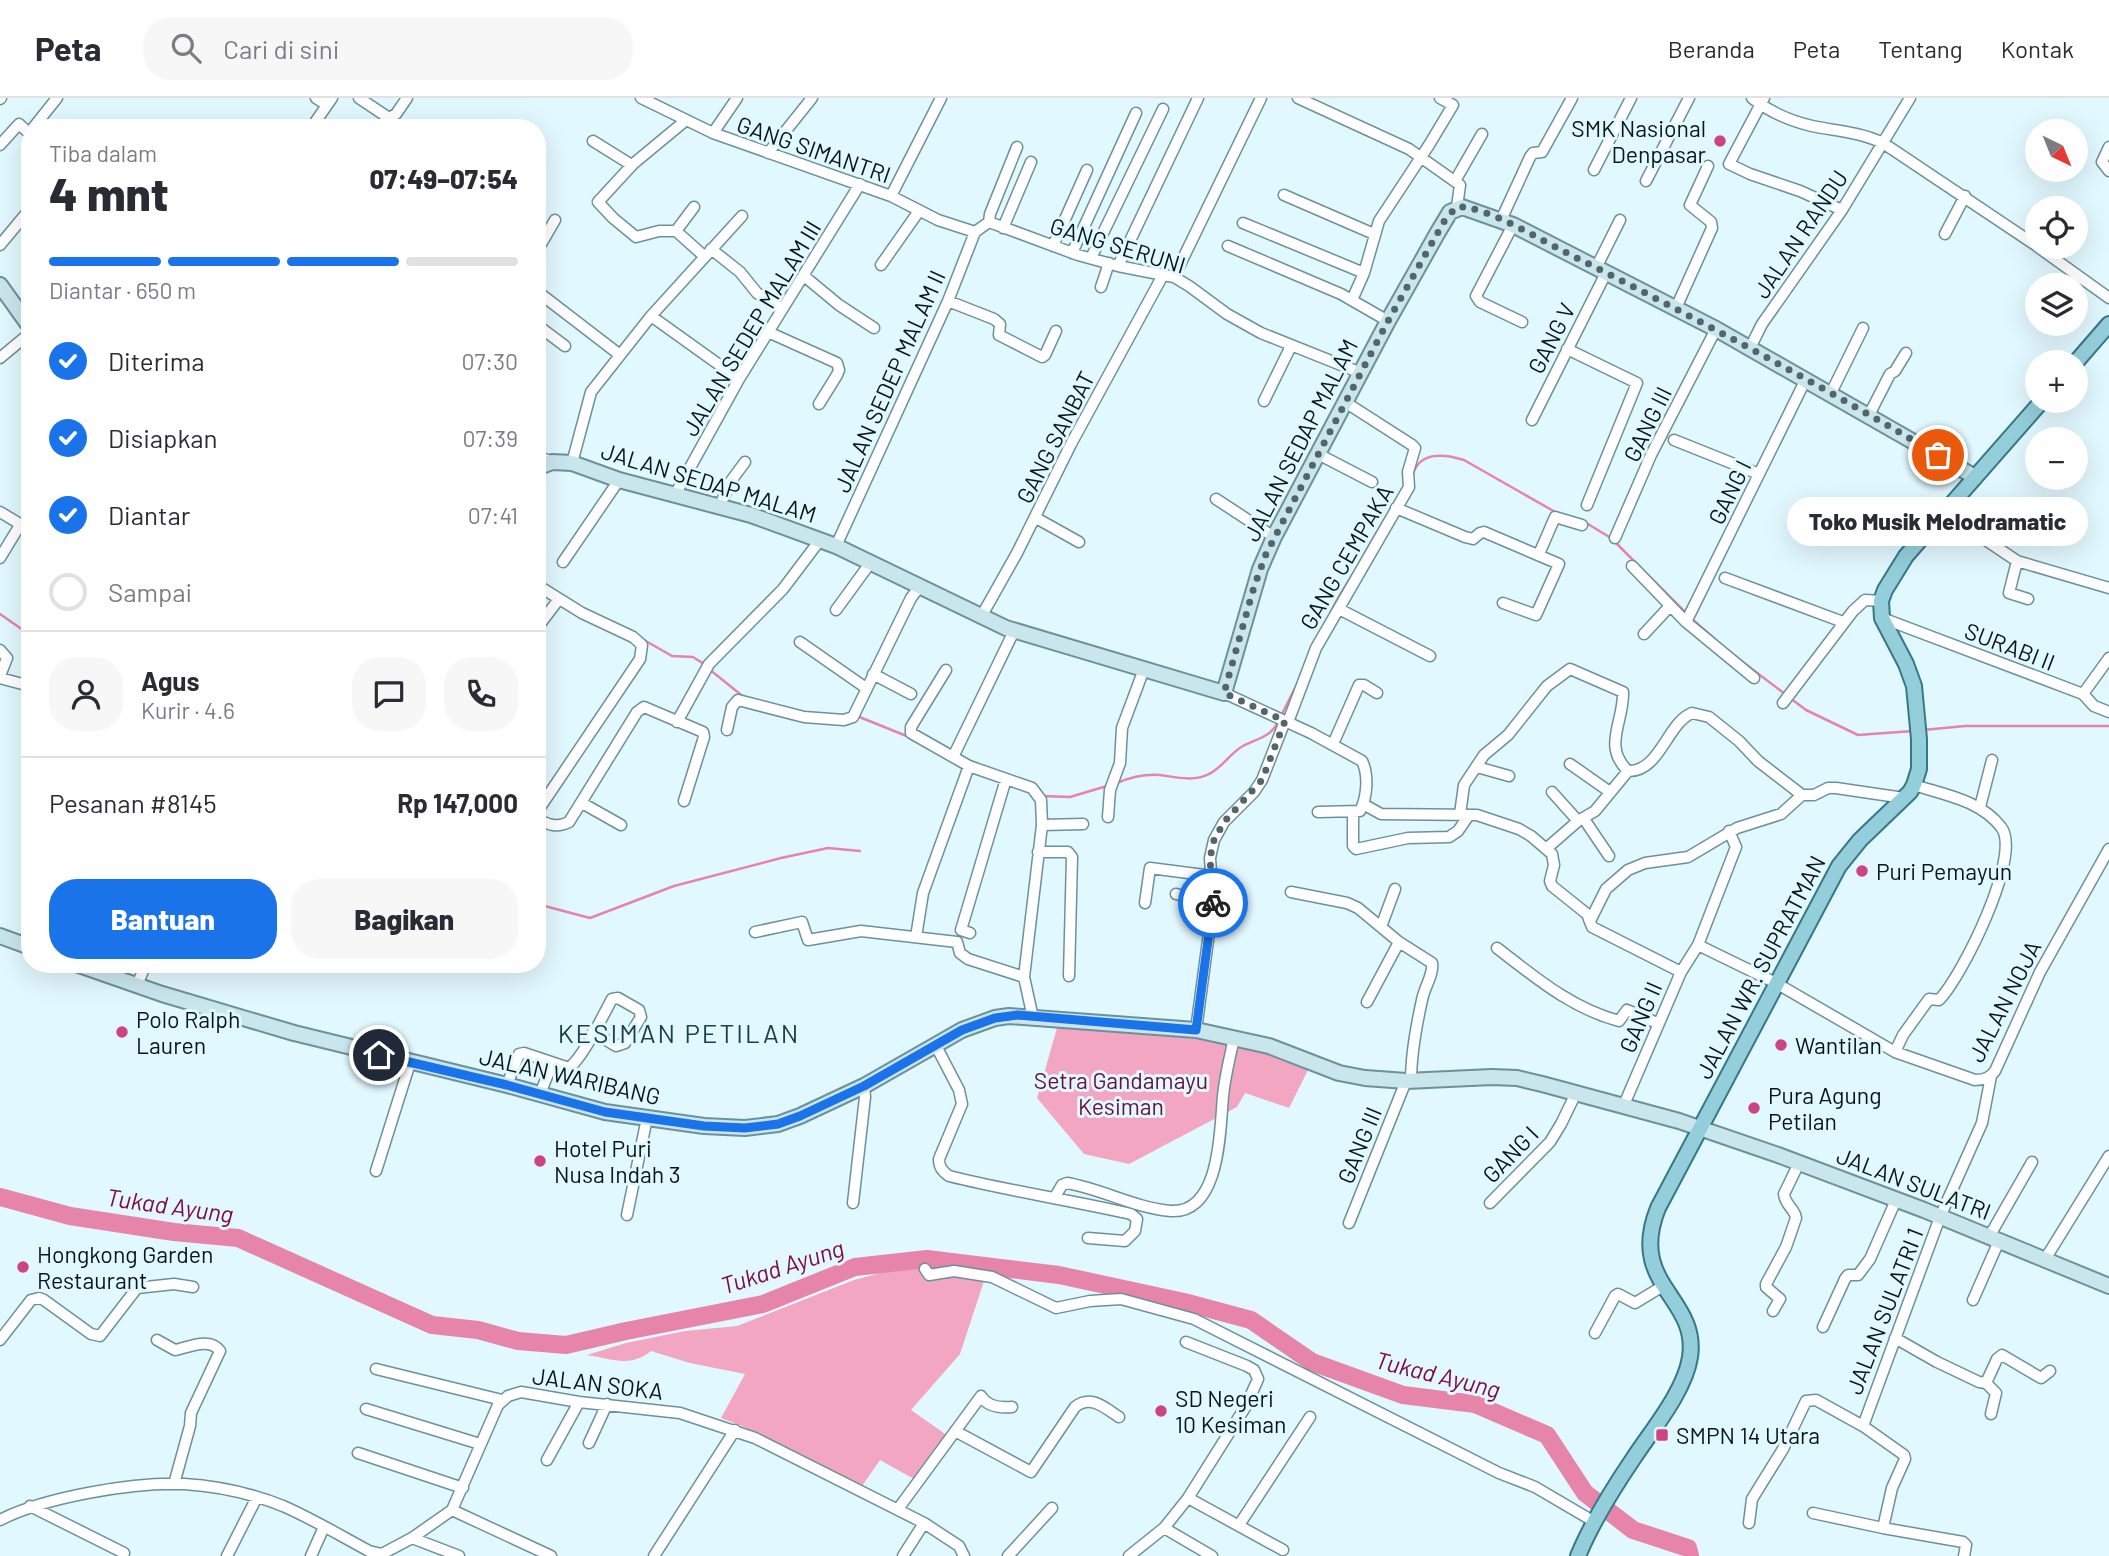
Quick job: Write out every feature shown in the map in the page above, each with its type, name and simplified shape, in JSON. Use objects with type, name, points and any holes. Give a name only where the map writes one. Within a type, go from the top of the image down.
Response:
[{"type":"main road","points":[[2086,350],[2109,324]]},
{"type":"main road","name":"JALAN WR. SUPRATMAN","points":[[1578,1556],[1596,1518],[1668,1405],[1688,1366],[1689,1332],[1663,1286],[1651,1258],[1649,1235],[1658,1208],[1839,866],[1860,840],[1914,785],[1920,761],[1913,680],[1882,618],[1881,601],[1898,566],[2031,413]]},
{"type":"street","points":[[40,119],[57,98]]},
{"type":"street","points":[[316,98],[330,101],[317,119]]},
{"type":"street","points":[[359,98],[389,118],[396,114],[407,98]]},
{"type":"street","points":[[713,133],[737,98]]},
{"type":"street","points":[[768,153],[812,98]]},
{"type":"street","points":[[1101,287],[1198,98]]},
{"type":"street","name":"GANG SANBAT","points":[[981,617],[1036,518],[1071,444],[1168,276],[1261,98]]},
{"type":"street","points":[[1298,98],[1409,149],[1460,187],[1457,207],[1507,223],[1716,329],[1975,477]]},
{"type":"street","points":[[1352,300],[1364,273],[1381,217],[1453,105],[1440,98]]},
{"type":"street","points":[[1522,322],[1480,302],[1476,296],[1507,223],[1530,157],[1533,153],[1541,153],[1572,98]]},
{"type":"street","points":[[1594,170],[1631,98]]},
{"type":"street","points":[[1646,181],[1689,98]]},
{"type":"street","points":[[1752,98],[1763,102],[1778,114],[1804,124],[1860,134],[1883,143],[2025,238]]},
{"type":"street","name":"JALAN RANDU","points":[[1750,348],[1762,324],[1842,210],[1910,98]]},
{"type":"street","name":"GANG SIMANTRI","points":[[645,99],[713,133],[860,184],[919,211],[975,232]]},
{"type":"street","points":[[891,196],[936,100]]},
{"type":"street","points":[[1763,102],[1729,164],[1842,210]]},
{"type":"street","points":[[1091,258],[1163,109]]},
{"type":"street","points":[[1072,253],[1136,113]]},
{"type":"street","points":[[685,121],[634,164],[599,200],[600,205],[636,237],[659,231],[676,231],[740,272],[757,293],[782,309]]},
{"type":"street","points":[[0,145],[19,124],[21,125]]},
{"type":"street","points":[[1455,181],[1482,134]]},
{"type":"street","points":[[593,141],[634,164]]},
{"type":"street","points":[[975,232],[989,222],[1017,147]]},
{"type":"street","points":[[2109,147],[2102,162],[2109,171]]},
{"type":"street","points":[[1003,228],[1031,162]]},
{"type":"street","points":[[1676,309],[1712,228],[1711,222],[1690,205],[1708,166]]},
{"type":"street","points":[[1054,246],[1087,170]]},
{"type":"street","name":"JALAN SEDEP MALAM III","points":[[676,493],[739,379],[860,184]]},
{"type":"street","points":[[1284,195],[1374,234]]},
{"type":"street","points":[[1945,234],[1965,196]]},
{"type":"street","points":[[676,231],[694,206]]},
{"type":"street","name":"JALAN SEDAP MALAM","points":[[546,464],[572,463],[619,480],[720,505],[836,546],[1014,631],[1224,693],[1260,569],[1274,537],[1388,321],[1446,218],[1457,207]]},
{"type":"street","points":[[881,265],[919,211]]},
{"type":"street","points":[[572,463],[591,392],[651,316],[742,216]]},
{"type":"street","points":[[0,245],[21,220]]},
{"type":"street","points":[[546,236],[555,220]]},
{"type":"street","name":"GANG V","points":[[1532,420],[1567,349],[1620,220]]},
{"type":"street","name":"GANG SERUNI","points":[[989,222],[1072,253],[1168,276],[1189,286],[1242,323],[1291,346],[1361,373]]},
{"type":"street","points":[[1243,223],[1364,273]]},
{"type":"street","name":"JALAN SEDEP MALAM II","points":[[836,546],[948,301],[975,232]]},
{"type":"street","points":[[1228,246],[1352,300],[1388,321]]},
{"type":"street","points":[[2055,259],[2109,298]]},
{"type":"street","points":[[804,275],[839,305],[874,328]]},
{"type":"street","points":[[0,285],[21,321]]},
{"type":"street","points":[[546,298],[620,355]]},
{"type":"street","points":[[948,301],[999,322],[999,335],[1042,356],[1045,355],[1056,331]]},
{"type":"street","points":[[651,316],[739,379]]},
{"type":"street","points":[[1831,393],[1863,328]]},
{"type":"street","name":"GANG III","points":[[1615,538],[1651,455],[1716,329]]},
{"type":"street","points":[[546,332],[565,346]]},
{"type":"street","points":[[768,332],[837,363],[837,375],[819,404]]},
{"type":"street","points":[[0,358],[21,339]]},
{"type":"street","points":[[1264,401],[1291,346]]},
{"type":"street","points":[[1567,349],[1637,383],[1587,506]]},
{"type":"street","points":[[1869,415],[1890,374],[1906,354]]},
{"type":"street","name":"GANG I","points":[[1687,618],[1806,379]]},
{"type":"street","name":"GANG CEMPAKA","points":[[1196,1030],[1213,903],[1210,858],[1214,840],[1224,822],[1262,780],[1283,720],[1316,648],[1396,508],[1408,482],[1414,453],[1412,445],[1345,402]]},
{"type":"street","points":[[1674,440],[1759,474]]},
{"type":"street","points":[[1318,454],[1372,482]]},
{"type":"street","points":[[546,460],[552,462]]},
{"type":"street","points":[[720,505],[731,481],[745,462]]},
{"type":"street","points":[[563,562],[619,480]]},
{"type":"street","points":[[1216,499],[1274,537]]},
{"type":"street","points":[[1396,508],[1470,539],[1475,539],[1484,532],[1560,565],[1537,614],[1533,615],[1503,603]]},
{"type":"street","points":[[0,512],[21,525]]},
{"type":"street","points":[[1944,512],[2017,561],[2109,588]]},
{"type":"street","points":[[1539,554],[1555,517],[1583,525]]},
{"type":"street","points":[[1036,518],[1079,542]]},
{"type":"street","points":[[0,558],[21,532]]},
{"type":"street","points":[[677,722],[707,668],[783,589],[820,540]]},
{"type":"street","points":[[2017,561],[2009,593],[2028,599]]},
{"type":"street","points":[[836,610],[871,562]]},
{"type":"street","points":[[1632,566],[1670,606],[1754,678]]},
{"type":"street","points":[[1726,578],[1843,622]]},
{"type":"street","points":[[727,730],[732,707],[738,700],[743,699],[763,708],[804,717],[832,720],[854,715],[911,598],[920,586]]},
{"type":"street","points":[[546,591],[609,627],[633,637],[642,645],[640,659],[546,799]]},
{"type":"street","points":[[546,616],[559,599]]},
{"type":"street","points":[[1786,699],[1843,622],[1865,600],[1881,601]]},
{"type":"street","points":[[1644,635],[1670,606]]},
{"type":"street","points":[[1339,609],[1430,656]]},
{"type":"street","name":"SURABI II","points":[[1882,618],[2083,694],[2094,706],[2109,712]]},
{"type":"street","points":[[953,757],[1014,631]]},
{"type":"street","points":[[800,642],[866,688]]},
{"type":"street","points":[[0,650],[6,658],[0,677],[21,683]]},
{"type":"street","points":[[2083,694],[2109,658]]},
{"type":"street","points":[[1108,817],[1112,785],[1121,755],[1122,728],[1144,669]]},
{"type":"street","points":[[1353,813],[1353,846],[1356,849],[1412,837],[1449,837],[1458,831],[1464,814],[1462,790],[1486,753],[1508,735],[1547,686],[1572,669],[1623,692],[1615,749],[1617,759],[1628,771]]},
{"type":"street","points":[[946,670],[910,731],[968,768],[1038,794],[1042,825],[1024,976],[1033,1018]]},
{"type":"street","points":[[873,674],[911,694]]},
{"type":"street","points":[[1333,744],[1358,686],[1362,684],[1377,693]]},
{"type":"street","points":[[1224,693],[1358,757],[1364,766],[1363,804],[1360,811],[1318,812]]},
{"type":"street","points":[[546,823],[561,826],[569,822],[640,708],[647,706],[701,732],[704,737],[684,801]]},
{"type":"street","points":[[1547,848],[1595,811],[1628,771],[1638,770],[1649,762],[1688,714],[1712,719],[1740,741],[1758,761],[1802,794],[1814,795],[1828,788],[1836,788],[1904,798]]},
{"type":"street","points":[[1980,807],[1992,760]]},
{"type":"street","points":[[1570,764],[1610,792]]},
{"type":"street","points":[[1476,767],[1509,776]]},
{"type":"street","points":[[916,937],[923,893],[968,768]]},
{"type":"street","points":[[970,933],[961,930],[1005,782]]},
{"type":"street","points":[[1895,1052],[1903,1035],[1929,999],[1939,1000],[1950,988],[1998,889],[2006,839],[2003,829],[1980,807],[1914,785]]},
{"type":"street","points":[[1552,792],[1581,820],[1609,856]]},
{"type":"street","points":[[1590,921],[1606,889],[1628,870],[1645,863],[1688,857],[1729,831],[1781,814],[1802,794]]},
{"type":"street","points":[[582,803],[621,825]]},
{"type":"street","points":[[1363,804],[1381,814],[1464,814],[1508,824],[1525,832],[1547,848],[1554,860],[1550,884],[1583,910],[1594,929],[1681,972]]},
{"type":"street","points":[[1042,825],[1083,824]]},
{"type":"street","name":"GANG II","points":[[1623,1107],[1657,1023],[1681,972],[1698,945],[1736,847],[1729,831]]},
{"type":"street","name":"JALAN NOJA","points":[[1698,945],[1776,983],[1895,1052],[1975,1080],[1991,1076],[2040,972],[2109,849]]},
{"type":"street","points":[[1038,852],[1068,852],[1072,857],[1069,976]]},
{"type":"street","points":[[1145,903],[1150,868],[1212,876]]},
{"type":"street","points":[[1381,927],[1395,889]]},
{"type":"street","points":[[1291,892],[1347,903],[1433,966],[1422,996],[1408,1081]]},
{"type":"street","points":[[1176,894],[1213,903]]},
{"type":"street","points":[[755,932],[802,922],[808,940],[861,931],[957,942],[960,953],[968,959],[1024,976]]},
{"type":"street","points":[[0,936],[21,944]]},
{"type":"street","points":[[1367,1002],[1399,942]]},
{"type":"street","points":[[1497,948],[1554,993],[1583,1008],[1619,1021],[1627,1010],[1657,1023]]},
{"type":"street","name":"JALAN WARIBANG","points":[[102,973],[294,1033],[410,1063],[507,1085],[605,1112],[704,1126],[765,1126],[800,1116],[864,1086],[962,1030],[995,1018],[1018,1015],[1196,1030],[1280,1049],[1347,1075],[1408,1081],[1504,1077],[1542,1084],[1701,1128]]},
{"type":"street","points":[[137,985],[142,973]]},
{"type":"street","points":[[507,1085],[519,1054],[524,1053],[569,1068],[575,1063],[612,999],[618,998],[639,1010],[641,1017],[625,1043],[616,1046],[593,1032]]},
{"type":"street","points":[[1055,1196],[1062,1185],[1067,1183],[1140,1205],[1172,1211],[1189,1208],[1196,1202],[1209,1182],[1219,1148],[1223,1093],[1234,1038]]},
{"type":"street","points":[[935,1044],[962,1104],[939,1159],[943,1172],[949,1176],[991,1186],[1055,1196],[1131,1214],[1137,1219],[1135,1231],[1125,1241],[1088,1238]]},
{"type":"street","points":[[376,1171],[410,1063]]},
{"type":"street","points":[[540,1094],[552,1064]]},
{"type":"street","name":"JALAN SULATRI 1","points":[[1863,1426],[1940,1217],[1982,1123],[1991,1076]]},
{"type":"street","points":[[1975,1080],[1988,1094]]},
{"type":"street","name":"GANG III","points":[[1349,1223],[1408,1081]]},
{"type":"street","points":[[853,1203],[864,1086]]},
{"type":"street","name":"GANG I","points":[[1490,1203],[1542,1152],[1557,1132],[1576,1093]]},
{"type":"street","points":[[627,1215],[647,1118]]},
{"type":"street","name":"JALAN SULATRI","points":[[1701,1128],[1940,1217],[2109,1286]]},
{"type":"street","points":[[2044,1261],[2109,1156]]},
{"type":"street","points":[[1973,1300],[1994,1239],[2032,1161]]},
{"type":"street","points":[[1773,1311],[1780,1299],[1766,1284],[1786,1247],[1796,1218],[1784,1195],[1799,1163]]},
{"type":"street","points":[[1823,1327],[1847,1276],[1858,1275],[1870,1259],[1896,1200]]},
{"type":"street","points":[[925,1269],[929,1275],[954,1271],[992,1278],[1056,1308],[1090,1301],[1121,1300],[1194,1319],[1488,1468],[1535,1487],[1596,1518]]},
{"type":"street","points":[[0,1340],[31,1300],[44,1300],[96,1336],[100,1336],[136,1288],[174,1284],[193,1287]]},
{"type":"street","points":[[1595,1333],[1615,1296],[1618,1294],[1634,1303],[1663,1286]]},
{"type":"street","points":[[1895,1338],[1937,1362],[1986,1383],[1996,1393],[1991,1414]]},
{"type":"street","points":[[157,1340],[175,1350],[207,1344],[217,1346],[220,1351],[191,1413],[174,1484]]},
{"type":"street","points":[[1129,1556],[1164,1528],[1188,1498],[1246,1406],[1258,1379],[1254,1370],[1186,1342]]},
{"type":"street","points":[[1986,1383],[1997,1359],[2002,1355],[2041,1378],[2050,1371]]},
{"type":"street","points":[[376,1369],[502,1400]]},
{"type":"street","name":"JALAN SOKA","points":[[0,1520],[30,1506],[113,1490],[174,1484],[214,1488],[281,1505],[369,1551],[382,1554],[412,1538],[452,1510],[498,1405],[502,1400],[521,1392],[579,1402],[680,1413],[736,1430],[924,1523],[958,1546],[964,1556]]},
{"type":"street","points":[[898,1509],[981,1396],[991,1405],[1012,1407]]},
{"type":"street","points":[[1749,1523],[1752,1499],[1783,1449],[1806,1401],[1816,1400],[1863,1426],[1902,1454],[1905,1460],[1889,1498],[1883,1528]]},
{"type":"street","points":[[547,1460],[579,1402]]},
{"type":"street","points":[[956,1431],[1031,1472],[1080,1403],[1097,1403],[1119,1417]]},
{"type":"street","points":[[589,1443],[607,1404]]},
{"type":"street","points":[[366,1409],[480,1444]]},
{"type":"street","points":[[1239,1525],[1310,1417]]},
{"type":"street","points":[[654,1556],[736,1430]]},
{"type":"street","points":[[358,1453],[463,1488]]},
{"type":"street","points":[[227,1556],[257,1497]]},
{"type":"street","points":[[1188,1498],[1283,1550]]},
{"type":"street","points":[[30,1506],[124,1553]]},
{"type":"street","points":[[1008,1556],[1052,1508]]},
{"type":"street","points":[[452,1510],[551,1556]]},
{"type":"street","points":[[1813,1513],[1964,1542],[1964,1556]]},
{"type":"street","points":[[903,1556],[924,1523]]},
{"type":"street","points":[[311,1556],[324,1527]]},
{"type":"street","points":[[1164,1528],[1212,1556]]},
{"type":"street","points":[[412,1538],[459,1556]]},
{"type":"green space","name":"Setra Gandamayu Kesiman","points":[[1059,1021],[1218,1038],[1280,1054],[1310,1066],[1289,1108],[1245,1093],[1237,1107],[1129,1164],[1084,1154],[1037,1098]]},
{"type":"green space","points":[[931,1267],[971,1275],[984,1281],[960,1354],[911,1410],[948,1436],[914,1479],[880,1460],[862,1486],[721,1418],[745,1374],[690,1363],[651,1351],[628,1361],[587,1355],[626,1343],[685,1331],[737,1326],[854,1280],[899,1268]]},
{"type":"waterway","points":[[0,298],[21,326]]},
{"type":"waterway","points":[[1413,474],[1421,461],[1427,458],[1457,458],[1557,513]]},
{"type":"waterway","points":[[1331,612],[1393,506]]},
{"type":"waterway","points":[[1583,521],[1611,538],[1687,614]]},
{"type":"waterway","points":[[0,614],[21,629]]},
{"type":"waterway","points":[[1692,619],[1716,640]]},
{"type":"waterway","points":[[644,640],[672,656],[693,657],[704,664]]},
{"type":"waterway","points":[[1723,647],[1785,694]]},
{"type":"waterway","points":[[709,669],[745,698]]},
{"type":"waterway","points":[[1281,716],[1300,678]]},
{"type":"waterway","points":[[1790,698],[1806,710],[1858,735],[1913,731]]},
{"type":"waterway","points":[[857,716],[909,737]]},
{"type":"waterway","points":[[1117,783],[1149,775],[1197,778],[1209,774],[1238,749],[1267,734],[1278,722]]},
{"type":"waterway","points":[[1923,730],[1965,726],[2109,726]]},
{"type":"waterway","points":[[1042,796],[1070,797],[1107,786]]},
{"type":"waterway","points":[[546,906],[590,918],[674,886],[781,858],[828,848],[860,851]]},
{"type":"waterway","name":"Tukad Ayung","points":[[0,1197],[70,1216],[174,1232],[238,1238],[432,1325],[478,1330],[518,1341],[566,1345],[763,1304],[855,1267],[927,1259],[1059,1275],[1184,1302],[1251,1320],[1312,1362],[1403,1395],[1475,1404],[1547,1435],[1585,1493],[1633,1530],[1688,1548],[1690,1556]]},
{"type":"way so far","points":[[1213,903],[1210,858],[1214,840],[1224,822],[1254,792],[1262,780],[1285,721],[1224,693],[1260,569],[1274,537],[1388,321],[1446,218],[1457,207],[1467,208],[1513,225],[1716,329],[1938,455]]},
{"type":"place","name":"SMK Nasional Denpasar","points":[[1720,141]]},
{"type":"place","name":"Toko Musik Melodramatic","points":[[1938,455]]},
{"type":"place","name":"Puri Pemayun","points":[[1862,871]]},
{"type":"place","name":"Polo Ralph Lauren","points":[[122,1032]]},
{"type":"place","name":"Wantilan","points":[[1781,1045]]},
{"type":"place","name":"Pura Agung Petilan","points":[[1754,1108]]},
{"type":"place","name":"Hotel Puri Nusa Indah 3","points":[[540,1161]]},
{"type":"place","name":"Hongkong Garden Restaurant","points":[[23,1267]]},
{"type":"place","name":"SD Negeri 10 Kesiman","points":[[1161,1411]]},
{"type":"place","name":"SMPN 14 Utara","points":[[1662,1435]]},
{"type":"district","name":"KESIMAN PETILAN","points":[[679,1032]]},
{"type":"route","points":[[379,1055],[507,1085],[605,1112],[704,1126],[745,1128],[778,1124],[836,1100],[962,1030],[995,1018],[1018,1015],[1196,1030],[1213,903]]}]
